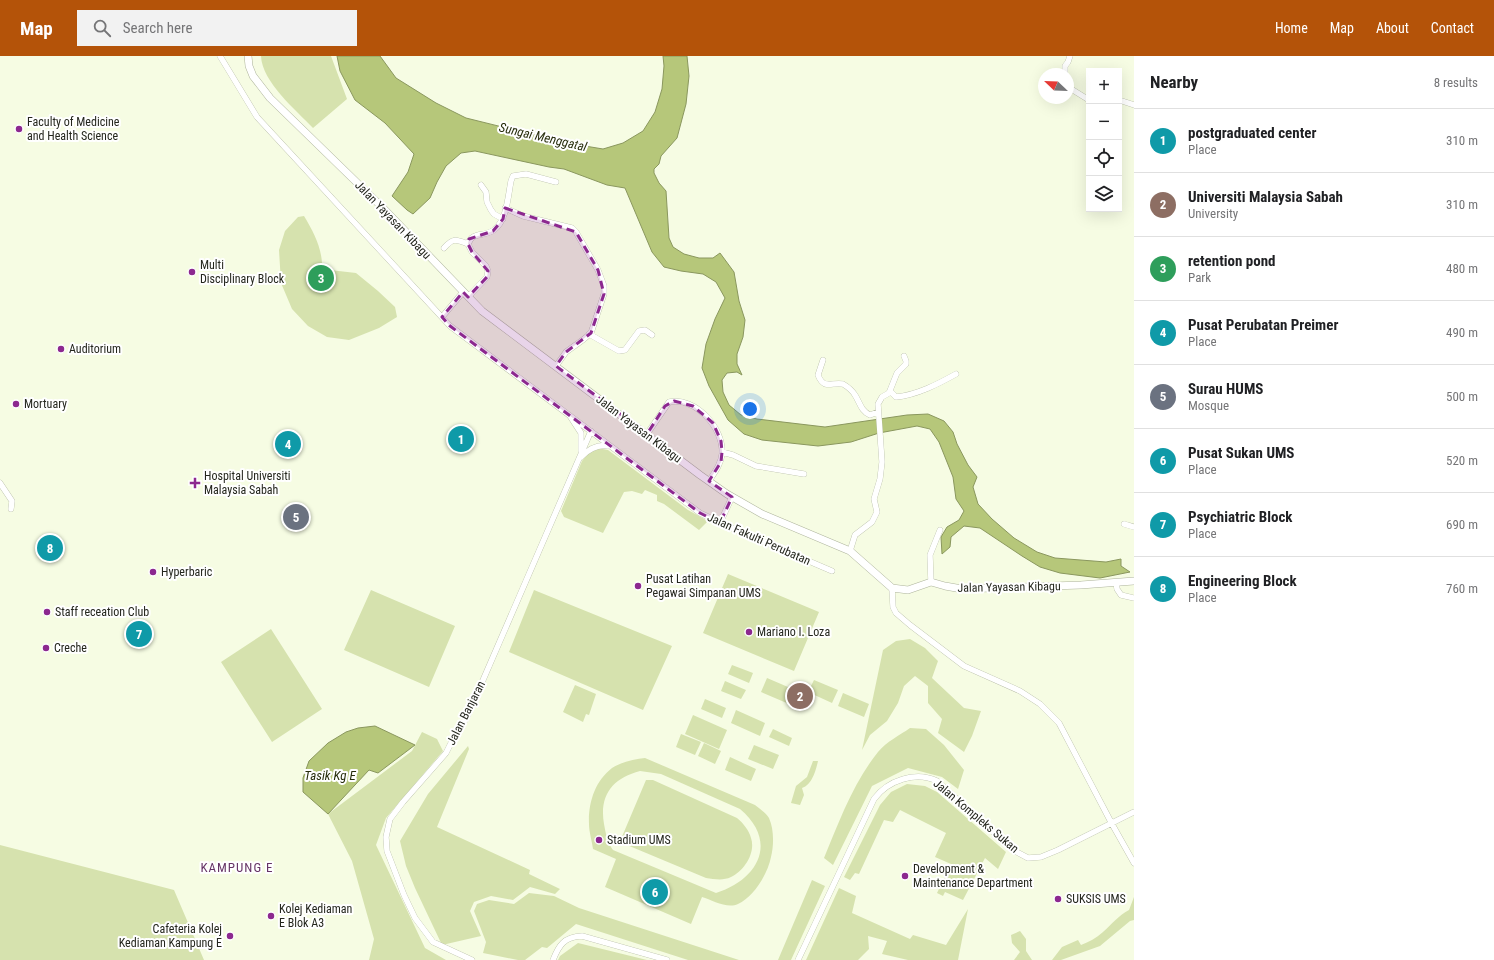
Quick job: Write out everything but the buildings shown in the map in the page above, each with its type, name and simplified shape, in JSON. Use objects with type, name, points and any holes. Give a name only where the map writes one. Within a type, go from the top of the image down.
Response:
[{"type":"street","name":"Jalan Fakulti Perubatan","points":[[220,56],[257,117],[442,317],[474,344],[700,513],[832,571]]},
{"type":"street","name":"Jalan Yayasan Kibagu","points":[[248,56],[249,66],[253,76],[270,98],[382,208],[482,311],[732,497],[771,518],[850,551],[892,588]]},
{"type":"street","points":[[1064,68],[1070,56]]},
{"type":"street","points":[[1074,91],[1086,98]]},
{"type":"street","points":[[1122,101],[1134,105]]},
{"type":"street","points":[[442,317],[465,294],[487,277],[488,271],[486,266],[472,252],[468,244],[469,239],[474,236],[493,231],[503,219],[513,176],[526,174],[556,182]]},
{"type":"street","points":[[481,185],[486,192],[487,202],[491,210],[494,214],[503,219]]},
{"type":"street","points":[[505,208],[522,216],[572,228],[576,232],[598,270],[604,286],[604,294],[593,328],[589,334],[566,352],[556,366]]},
{"type":"street","points":[[444,248],[451,240],[468,244]]},
{"type":"street","points":[[589,334],[619,351],[625,350],[639,331],[645,330],[652,335]]},
{"type":"street","points":[[850,551],[855,536],[872,522],[877,512],[874,499],[882,471],[881,435],[878,415],[879,401],[890,391],[897,373],[906,364],[904,356]]},
{"type":"street","points":[[823,360],[818,375],[822,381],[827,385],[843,384],[851,389],[862,410],[870,415],[878,415]]},
{"type":"street","points":[[890,391],[896,397],[912,394],[956,374]]},
{"type":"street","points":[[647,434],[669,402],[674,401],[693,406],[712,423],[718,432],[721,441],[721,462],[709,481]]},
{"type":"street","points":[[569,414],[581,433],[581,451],[579,459]]},
{"type":"street","name":"Jalan Banjaran","points":[[472,960],[433,942],[415,918],[404,895],[387,851],[386,837],[390,820],[402,802],[446,754],[467,717],[591,431]]},
{"type":"street","points":[[579,459],[593,448],[601,444],[611,446]]},
{"type":"street","points":[[722,452],[733,455],[756,466],[804,474]]},
{"type":"street","points":[[0,483],[12,501],[11,510]]},
{"type":"street","points":[[720,523],[732,497]]},
{"type":"street","points":[[1124,524],[1134,527]]},
{"type":"street","points":[[940,530],[930,555],[931,582],[908,590],[892,588],[893,607],[896,613],[964,666],[1020,691],[1040,704],[1059,723],[1134,863]]},
{"type":"street","name":"Jalan Yayasan Kibagu","points":[[931,582],[962,589],[1081,585],[1134,581]]},
{"type":"street","points":[[1116,582],[1117,589],[1121,595],[1134,598]]},
{"type":"street","name":"Jalan Kompleks Sukan","points":[[798,960],[874,799],[877,794],[889,784],[913,776],[928,777],[937,781],[1013,850],[1028,858],[1041,857],[1058,850],[1134,812]]},
{"type":"street","points":[[553,960],[558,947],[567,939],[574,936],[582,936],[667,960]]},
{"type":"highlighted area","points":[[505,208],[576,232],[598,270],[604,294],[591,333],[566,352],[556,366],[647,434],[665,406],[674,401],[693,406],[713,423],[721,441],[722,452],[721,462],[709,481],[732,497],[720,523],[700,513],[450,326],[442,317],[463,292],[468,297],[487,277],[488,271],[472,252],[468,244],[469,239],[493,231],[503,219]]},
{"type":"shaded area","points":[[261,56],[331,56],[347,99],[313,128],[289,104],[273,85],[267,76]]},
{"type":"shaded area","points":[[304,216],[316,239],[322,263],[330,270],[356,273],[395,307],[397,317],[379,328],[349,340],[327,337],[308,326],[292,309],[281,283],[279,250],[285,231],[298,217]]},
{"type":"shaded area","points":[[597,448],[608,450],[688,510],[708,521],[699,530],[664,504],[657,501],[657,495],[645,490],[642,494],[632,491],[624,492],[603,533],[564,517],[561,511],[582,461],[589,452]]},
{"type":"shaded area","points":[[728,574],[819,612],[794,671],[703,633]]},
{"type":"shaded area","points":[[371,590],[455,626],[429,687],[344,650]]},
{"type":"shaded area","points":[[534,590],[672,646],[643,710],[509,652]]},
{"type":"shaded area","points":[[271,629],[322,709],[272,742],[221,662]]},
{"type":"shaded area","points":[[910,639],[925,648],[938,661],[932,678],[964,708],[981,711],[972,736],[964,752],[938,733],[942,719],[928,703],[928,686],[915,676],[904,686],[898,703],[887,721],[870,735],[862,750],[883,650],[896,641]]},
{"type":"shaded area","points":[[732,665],[753,673],[749,683],[728,674]]},
{"type":"shaded area","points":[[767,678],[795,690],[789,704],[761,692]]},
{"type":"shaded area","points":[[814,680],[838,690],[832,703],[808,692]]},
{"type":"shaded area","points":[[725,681],[746,690],[741,699],[721,691]]},
{"type":"shaded area","points":[[575,685],[596,694],[589,715],[586,714],[583,722],[563,712]]},
{"type":"shaded area","points":[[843,693],[869,704],[864,717],[838,706]]},
{"type":"shaded area","points":[[705,699],[726,708],[722,718],[701,709]]},
{"type":"shaded area","points":[[736,710],[765,723],[760,736],[731,723]]},
{"type":"shaded area","points":[[693,715],[727,730],[719,749],[685,734]]},
{"type":"shaded area","points":[[910,728],[926,729],[944,745],[964,770],[958,789],[942,777],[908,768],[872,786],[833,865],[824,858],[847,803],[861,777],[881,748]]},
{"type":"shaded area","points":[[773,729],[792,738],[789,746],[769,737]]},
{"type":"shaded area","points":[[422,732],[437,739],[443,751],[386,818],[376,845],[425,948],[446,960],[369,960],[374,939],[352,861],[328,814],[412,751]]},
{"type":"shaded area","points":[[681,734],[701,742],[695,755],[676,747]]},
{"type":"shaded area","points":[[704,743],[721,751],[715,764],[698,756]]},
{"type":"shaded area","points":[[754,745],[779,755],[773,769],[748,759]]},
{"type":"shaded area","points":[[468,746],[469,749],[437,827],[530,870],[529,874],[560,889],[555,894],[530,887],[513,900],[491,896],[474,902],[470,911],[481,936],[442,945],[406,866],[400,841],[428,794]]},
{"type":"shaded area","points":[[730,757],[756,769],[751,781],[725,770]]},
{"type":"shaded area","name":"Stadium UMS","points":[[645,758],[755,805],[768,816],[771,822],[773,837],[772,852],[769,863],[767,870],[759,884],[744,901],[738,904],[729,905],[720,904],[702,897],[691,924],[605,887],[616,859],[593,849],[589,830],[591,800],[601,779],[612,768],[624,762]],"holes":[[[640,771],[661,774],[740,809],[752,822],[759,834],[761,847],[758,858],[752,869],[743,879],[731,887],[716,893],[613,850],[607,838],[603,814],[606,796],[610,789],[622,778]]]},
{"type":"shaded area","points":[[813,761],[818,761],[816,769],[811,781],[802,788],[804,795],[800,805],[791,803],[796,786],[807,777]]},
{"type":"shaded area","points":[[646,780],[653,780],[737,818],[749,832],[752,844],[752,850],[748,861],[744,866],[736,874],[725,879],[706,878],[627,845],[621,839]]},
{"type":"shaded area","points":[[907,784],[925,786],[937,792],[1006,852],[998,869],[985,858],[963,900],[945,892],[943,896],[937,893],[951,864],[935,857],[946,833],[900,810],[893,822],[884,820],[859,874],[855,873],[850,880],[844,877],[880,805],[891,792]]},
{"type":"shaded area","points":[[0,845],[174,890],[204,960],[0,960]]},
{"type":"shaded area","points":[[812,880],[825,886],[791,960],[778,960]]},
{"type":"shaded area","points":[[839,888],[856,896],[852,913],[910,939],[913,935],[946,945],[968,909],[958,960],[908,960],[882,954],[887,941],[868,936],[869,949],[858,960],[806,960]]},
{"type":"shaded area","points":[[529,893],[554,896],[579,908],[739,960],[688,960],[576,924],[547,948],[542,947],[525,960],[483,953],[486,942],[474,911],[477,904],[489,900],[514,904]]},
{"type":"shaded area","points":[[1134,897],[1134,920],[1130,921],[1100,946],[1061,960],[1052,960],[1062,947],[1078,940],[1081,945],[1100,934],[1118,917],[1129,910]]},
{"type":"shaded area","points":[[1020,931],[1026,939],[1026,951],[1032,960],[1014,960],[1020,952],[1012,943],[1011,935]]},
{"type":"shaded area","points":[[578,943],[647,960],[558,960],[560,956]]},
{"type":"water","points":[[337,56],[380,56],[396,78],[436,103],[466,118],[567,143],[603,149],[623,143],[643,131],[655,112],[662,89],[664,66],[663,56],[687,56],[689,76],[686,104],[677,138],[661,156],[659,164],[654,169],[654,173],[659,183],[666,191],[669,238],[673,247],[684,254],[699,258],[713,258],[720,253],[734,272],[739,301],[745,320],[743,337],[737,354],[737,364],[742,375],[737,372],[727,373],[722,380],[723,392],[729,405],[741,415],[757,419],[825,427],[907,415],[928,414],[944,421],[953,432],[957,444],[968,465],[977,477],[973,487],[978,504],[992,519],[1014,538],[1037,552],[1055,558],[1106,562],[1121,559],[1121,566],[1130,572],[1100,578],[1060,573],[1040,567],[980,528],[964,526],[951,537],[950,547],[942,554],[941,537],[947,527],[959,520],[964,511],[956,499],[953,477],[939,442],[930,429],[917,426],[879,433],[851,442],[818,446],[762,440],[744,434],[728,420],[709,386],[702,368],[706,344],[715,319],[725,298],[716,282],[703,274],[664,267],[652,252],[625,188],[607,185],[564,169],[475,151],[461,153],[446,166],[430,198],[413,214],[392,196],[408,172],[414,154],[385,123],[355,100],[340,71]]},
{"type":"water","name":"Tasik Kg E","points":[[375,726],[415,745],[378,773],[369,770],[328,814],[303,792],[303,778],[309,761],[328,743],[346,732],[358,728]]},
{"type":"place","name":"Faculty of Medicine and Health Science","points":[[19,129]]},
{"type":"place","name":"Multi Disciplinary Block","points":[[192,272]]},
{"type":"place","name":"retention pond","points":[[321,278]]},
{"type":"place","name":"Auditorium","points":[[61,349]]},
{"type":"place","name":"Mortuary","points":[[16,404]]},
{"type":"place","name":"postgraduated center","points":[[461,439]]},
{"type":"place","name":"Pusat Perubatan Preimer","points":[[288,444]]},
{"type":"place","name":"Hospital Universiti Malaysia Sabah","points":[[195,483]]},
{"type":"place","name":"Surau HUMS","points":[[296,517]]},
{"type":"place","name":"Engineering Block","points":[[50,548]]},
{"type":"place","name":"Hyperbaric","points":[[153,572]]},
{"type":"place","name":"Pusat Latihan Pegawai Simpanan UMS","points":[[638,586]]},
{"type":"place","name":"Staff receation Club","points":[[47,612]]},
{"type":"place","name":"Mariano I. Loza","points":[[749,632]]},
{"type":"place","name":"Psychiatric Block","points":[[139,634]]},
{"type":"place","name":"Creche","points":[[46,648]]},
{"type":"place","name":"Universiti Malaysia Sabah","points":[[800,696]]},
{"type":"place","name":"Stadium UMS","points":[[599,840]]},
{"type":"place","name":"Development & Maintenance Department","points":[[905,876]]},
{"type":"place","name":"Pusat Sukan UMS","points":[[655,892]]},
{"type":"place","name":"SUKSIS UMS","points":[[1058,899]]},
{"type":"place","name":"Kolej Kediaman E Blok A3","points":[[271,916]]},
{"type":"place","name":"Cafeteria Kolej Kediaman Kampung E","points":[[230,936]]},
{"type":"district","name":"KAMPUNG E","points":[[237,867]]},
{"type":"water label","name":"Sungai Menggatal","points":[[543,137]]}]
